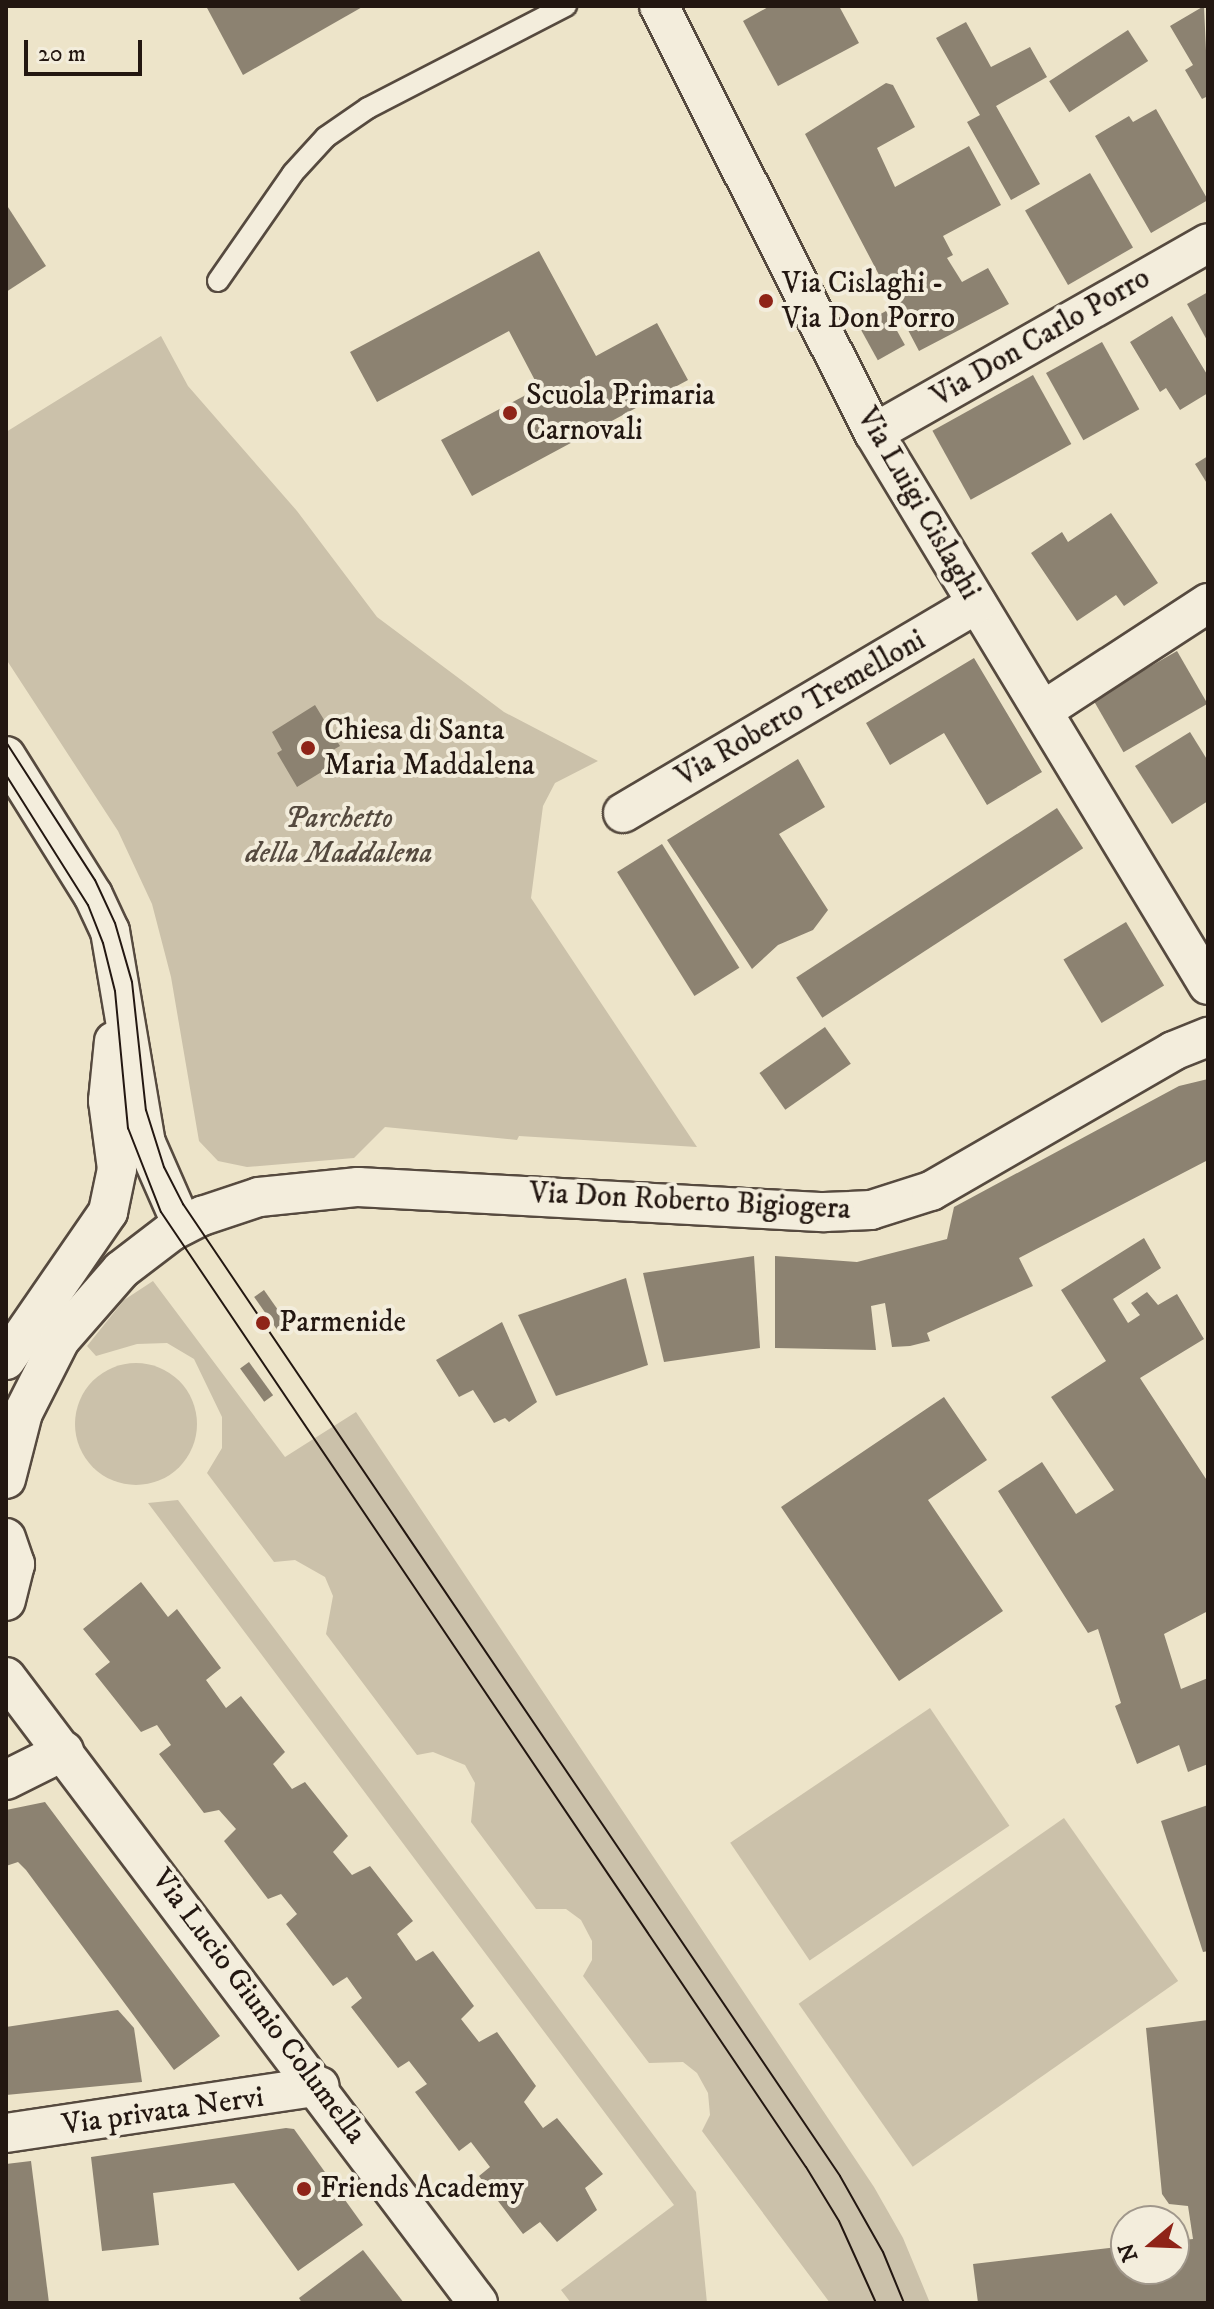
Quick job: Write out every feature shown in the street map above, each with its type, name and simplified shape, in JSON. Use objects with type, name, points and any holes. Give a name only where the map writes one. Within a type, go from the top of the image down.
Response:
[{"type":"street","name":"Via Luigi Cislaghi","points":[[659,6],[874,433],[1208,985]]},
{"type":"street","name":"Via Don Carlo Porro","points":[[874,433],[1208,243]]},
{"type":"street","points":[[1044,710],[1208,603]]},
{"type":"street","name":"Via Roberto Tremelloni","points":[[623,813],[977,604]]},
{"type":"street","points":[[6,756],[93,895],[117,954],[146,1143],[182,1225]]},
{"type":"street","points":[[6,1360],[108,1212],[117,1169],[108,1088],[118,1002],[117,954]]},
{"type":"street","name":"Via Don Roberto Bigiogera","points":[[6,1479],[14,1409],[60,1340],[88,1304],[137,1257],[182,1225],[259,1197],[358,1187],[824,1212],[871,1210],[931,1191],[1173,1051],[1208,1037]]},
{"type":"street","points":[[6,1601],[14,1578],[7,1532]]},
{"type":"street","name":"Via Lucio Giunio Columella","points":[[6,1677],[319,2086],[478,2303]]},
{"type":"street","points":[[6,1780],[64,1751]]},
{"type":"street","name":"Via privata Nervi","points":[[6,2133],[319,2086]]},
{"type":"lane","points":[[218,281],[293,173],[326,137],[368,108],[566,6]]},
{"type":"green space","name":"Parchetto della Maddalena","points":[[161,336],[188,386],[297,511],[377,617],[504,712],[598,761],[555,783],[543,806],[531,898],[697,1147],[519,1136],[517,1140],[385,1127],[354,1158],[247,1167],[218,1161],[199,1141],[171,977],[152,904],[118,831],[6,659],[6,432]]},
{"type":"green space","points":[[153,1281],[285,1457],[356,1412],[874,2187],[903,2238],[930,2303],[830,2303],[702,2131],[710,2115],[708,2093],[697,2073],[683,2062],[649,2063],[583,1976],[592,1960],[592,1941],[581,1920],[566,1909],[536,1909],[471,1822],[475,1783],[465,1765],[433,1752],[417,1755],[326,1634],[333,1596],[325,1577],[295,1560],[274,1562],[207,1473],[222,1448],[222,1417],[194,1359],[167,1343],[137,1344],[96,1356],[87,1346],[124,1300]]},
{"type":"green space","points":[[136,1363],[159,1368],[179,1381],[192,1401],[197,1424],[192,1447],[179,1467],[159,1480],[136,1485],[113,1480],[93,1467],[80,1447],[75,1424],[80,1401],[93,1381],[113,1368]]},
{"type":"green space","points":[[178,1500],[696,2192],[707,2303],[571,2303],[561,2290],[674,2205],[148,1503]]},
{"type":"green space","points":[[930,1708],[1009,1826],[810,1960],[730,1843]]},
{"type":"green space","points":[[1064,1818],[1178,1981],[913,2167],[799,2004]]},
{"type":"building","points":[[206,6],[364,6],[243,75]]},
{"type":"building","points":[[770,6],[839,6],[859,43],[778,86],[743,21]]},
{"type":"building","points":[[1204,6],[1208,96],[1202,99],[1185,70],[1193,65],[1170,26]]},
{"type":"building","points":[[966,22],[991,67],[1030,47],[1047,77],[996,106],[1040,184],[1011,200],[967,122],[980,115],[936,38]]},
{"type":"building","points":[[1128,30],[1148,61],[1069,112],[1049,81]]},
{"type":"building","points":[[886,83],[893,85],[915,127],[877,148],[895,187],[969,146],[1001,205],[943,236],[953,255],[947,258],[962,282],[988,268],[1009,304],[919,351],[805,134]]},
{"type":"building","points":[[1156,109],[1208,200],[1151,233],[1095,136],[1129,116],[1133,122]]},
{"type":"building","points":[[1090,173],[1133,247],[1068,285],[1025,211]]},
{"type":"building","points":[[6,204],[46,266],[6,292]]},
{"type":"building","points":[[539,251],[596,356],[657,323],[688,380],[472,496],[441,440],[539,388],[509,331],[377,402],[350,352]]},
{"type":"building","points":[[1208,292],[1208,342],[1187,304]]},
{"type":"building","points":[[886,311],[905,345],[878,360],[859,326]]},
{"type":"building","points":[[1172,316],[1208,376],[1208,393],[1180,410],[1166,388],[1160,392],[1130,342]]},
{"type":"building","points":[[1102,342],[1139,409],[1083,440],[1046,373]]},
{"type":"building","points":[[1033,375],[1071,444],[971,500],[932,431]]},
{"type":"building","points":[[1208,456],[1208,485],[1195,464]]},
{"type":"building","points":[[1111,513],[1158,583],[1124,606],[1116,595],[1077,621],[1031,553],[1062,532],[1068,542]]},
{"type":"building","points":[[1177,651],[1208,704],[1123,752],[1093,700]]},
{"type":"building","points":[[974,658],[1042,772],[987,805],[944,733],[890,765],[866,723]]},
{"type":"building","name":"Chiesa di Santa Maria Maddalena","points":[[315,705],[340,746],[326,754],[333,765],[297,787],[277,753],[282,750],[272,732]]},
{"type":"building","points":[[1190,732],[1208,761],[1208,801],[1172,824],[1135,766]]},
{"type":"building","points":[[798,759],[825,807],[779,834],[828,910],[813,930],[778,945],[752,969],[667,840]]},
{"type":"building","points":[[1057,808],[1083,848],[822,1018],[796,977]]},
{"type":"building","points":[[662,844],[739,968],[694,996],[617,872]]},
{"type":"building","points":[[1126,922],[1164,985],[1102,1023],[1063,960]]},
{"type":"building","points":[[825,1027],[851,1064],[785,1110],[759,1073]]},
{"type":"building","points":[[1208,1079],[1208,1160],[1019,1258],[1033,1286],[927,1333],[930,1341],[910,1346],[892,1347],[885,1303],[871,1306],[876,1350],[775,1348],[775,1256],[857,1262],[947,1239],[954,1207],[1179,1086]]},
{"type":"building","points":[[1144,1238],[1161,1268],[1113,1299],[1128,1323],[1140,1315],[1131,1303],[1147,1292],[1158,1305],[1177,1294],[1204,1339],[1140,1378],[1208,1482],[1208,1611],[1164,1634],[1181,1689],[1208,1678],[1208,1764],[1188,1772],[1179,1745],[1137,1764],[1115,1706],[1121,1703],[1098,1629],[1088,1633],[998,1491],[1042,1462],[1076,1514],[1114,1490],[1051,1397],[1106,1361],[1061,1290]]},
{"type":"building","points":[[754,1256],[760,1348],[664,1362],[643,1273]]},
{"type":"building","points":[[626,1278],[648,1365],[556,1396],[518,1315]]},
{"type":"building","points":[[264,1290],[287,1323],[277,1330],[254,1297]]},
{"type":"building","points":[[502,1322],[537,1402],[509,1422],[505,1418],[494,1423],[473,1390],[459,1397],[436,1360]]},
{"type":"building","points":[[249,1362],[273,1395],[264,1402],[240,1368]]},
{"type":"building","points":[[944,1397],[987,1460],[928,1500],[1003,1611],[899,1681],[781,1507]]},
{"type":"building","points":[[141,1582],[168,1617],[177,1609],[221,1668],[206,1680],[226,1708],[241,1696],[285,1752],[273,1764],[292,1789],[305,1782],[348,1836],[333,1852],[352,1875],[370,1866],[413,1921],[397,1934],[416,1961],[433,1951],[474,2006],[461,2019],[479,2042],[497,2032],[536,2086],[524,2102],[543,2128],[557,2118],[603,2174],[585,2188],[597,2210],[557,2242],[540,2222],[523,2234],[479,2176],[490,2167],[471,2142],[459,2151],[415,2092],[427,2084],[409,2061],[398,2068],[351,2007],[362,1998],[347,1977],[333,1986],[286,1924],[297,1914],[281,1894],[268,1899],[224,1841],[236,1829],[219,1810],[204,1813],[159,1754],[171,1745],[157,1725],[141,1732],[95,1674],[110,1662],[83,1629]]},
{"type":"building","points":[[45,1802],[220,2036],[174,2070],[26,1870],[18,1862],[6,1866],[6,1810]]},
{"type":"building","points":[[1208,1805],[1208,1951],[1203,1952],[1161,1821]]},
{"type":"building","points":[[118,2010],[134,2028],[142,2082],[6,2095],[6,2027]]},
{"type":"building","points":[[1208,2020],[1208,2303],[978,2303],[973,2264],[1110,2248],[1110,2285],[1190,2285],[1190,2239],[1193,2239],[1190,2205],[1169,2204],[1162,2194],[1146,2028]]},
{"type":"building","points":[[294,2129],[363,2225],[298,2271],[234,2183],[153,2193],[159,2245],[102,2251],[91,2157]]},
{"type":"building","points":[[31,2161],[49,2303],[6,2303],[6,2164]]},
{"type":"building","points":[[363,2250],[404,2303],[302,2303],[299,2298]]},
{"type":"tram line","points":[[6,742],[95,880],[115,923],[132,982],[146,1110],[164,1167],[183,1204],[840,2176],[883,2252],[904,2303]]},
{"type":"tram line","points":[[6,775],[88,905],[103,943],[115,991],[128,1128],[161,1212],[806,2167],[839,2221],[876,2303]]},
{"type":"place","name":"Via Cislaghi - Via Don Porro","points":[[766,301]]},
{"type":"place","name":"Scuola Primaria Carnovali","points":[[510,413]]},
{"type":"place","name":"Chiesa di Santa Maria Maddalena","points":[[308,748]]},
{"type":"place","name":"Parmenide","points":[[263,1323]]},
{"type":"place","name":"Friends Academy","points":[[304,2189]]}]
